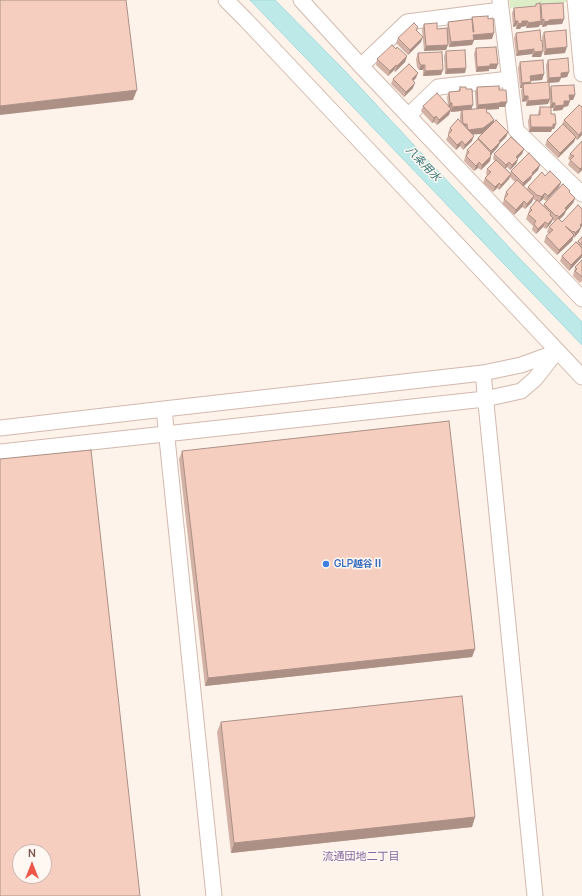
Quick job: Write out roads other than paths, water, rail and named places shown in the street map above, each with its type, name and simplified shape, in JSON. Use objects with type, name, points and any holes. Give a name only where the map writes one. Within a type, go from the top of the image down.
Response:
[{"type":"street","points":[[226,0],[582,376]]},
{"type":"street","points":[[301,0],[361,66],[582,299]]},
{"type":"street","points":[[575,0],[582,73]]},
{"type":"street","points":[[361,66],[407,22],[500,5],[516,130],[581,192]]},
{"type":"street","points":[[408,116],[438,87],[510,79]]},
{"type":"street","points":[[0,428],[483,373],[521,366],[558,351]]},
{"type":"street","points":[[0,452],[485,399],[521,391],[535,380],[558,351]]},
{"type":"street","points":[[483,373],[535,896]]},
{"type":"street","points":[[164,409],[214,896]]},
{"type":"water","name":"八条用水","points":[[250,0],[275,0],[344,70],[519,258],[582,322],[582,345]]},
{"type":"place","name":"GLP越谷Ⅱ","points":[[326,564]]},
{"type":"district","name":"流通団地二丁目","points":[[361,857]]}]
